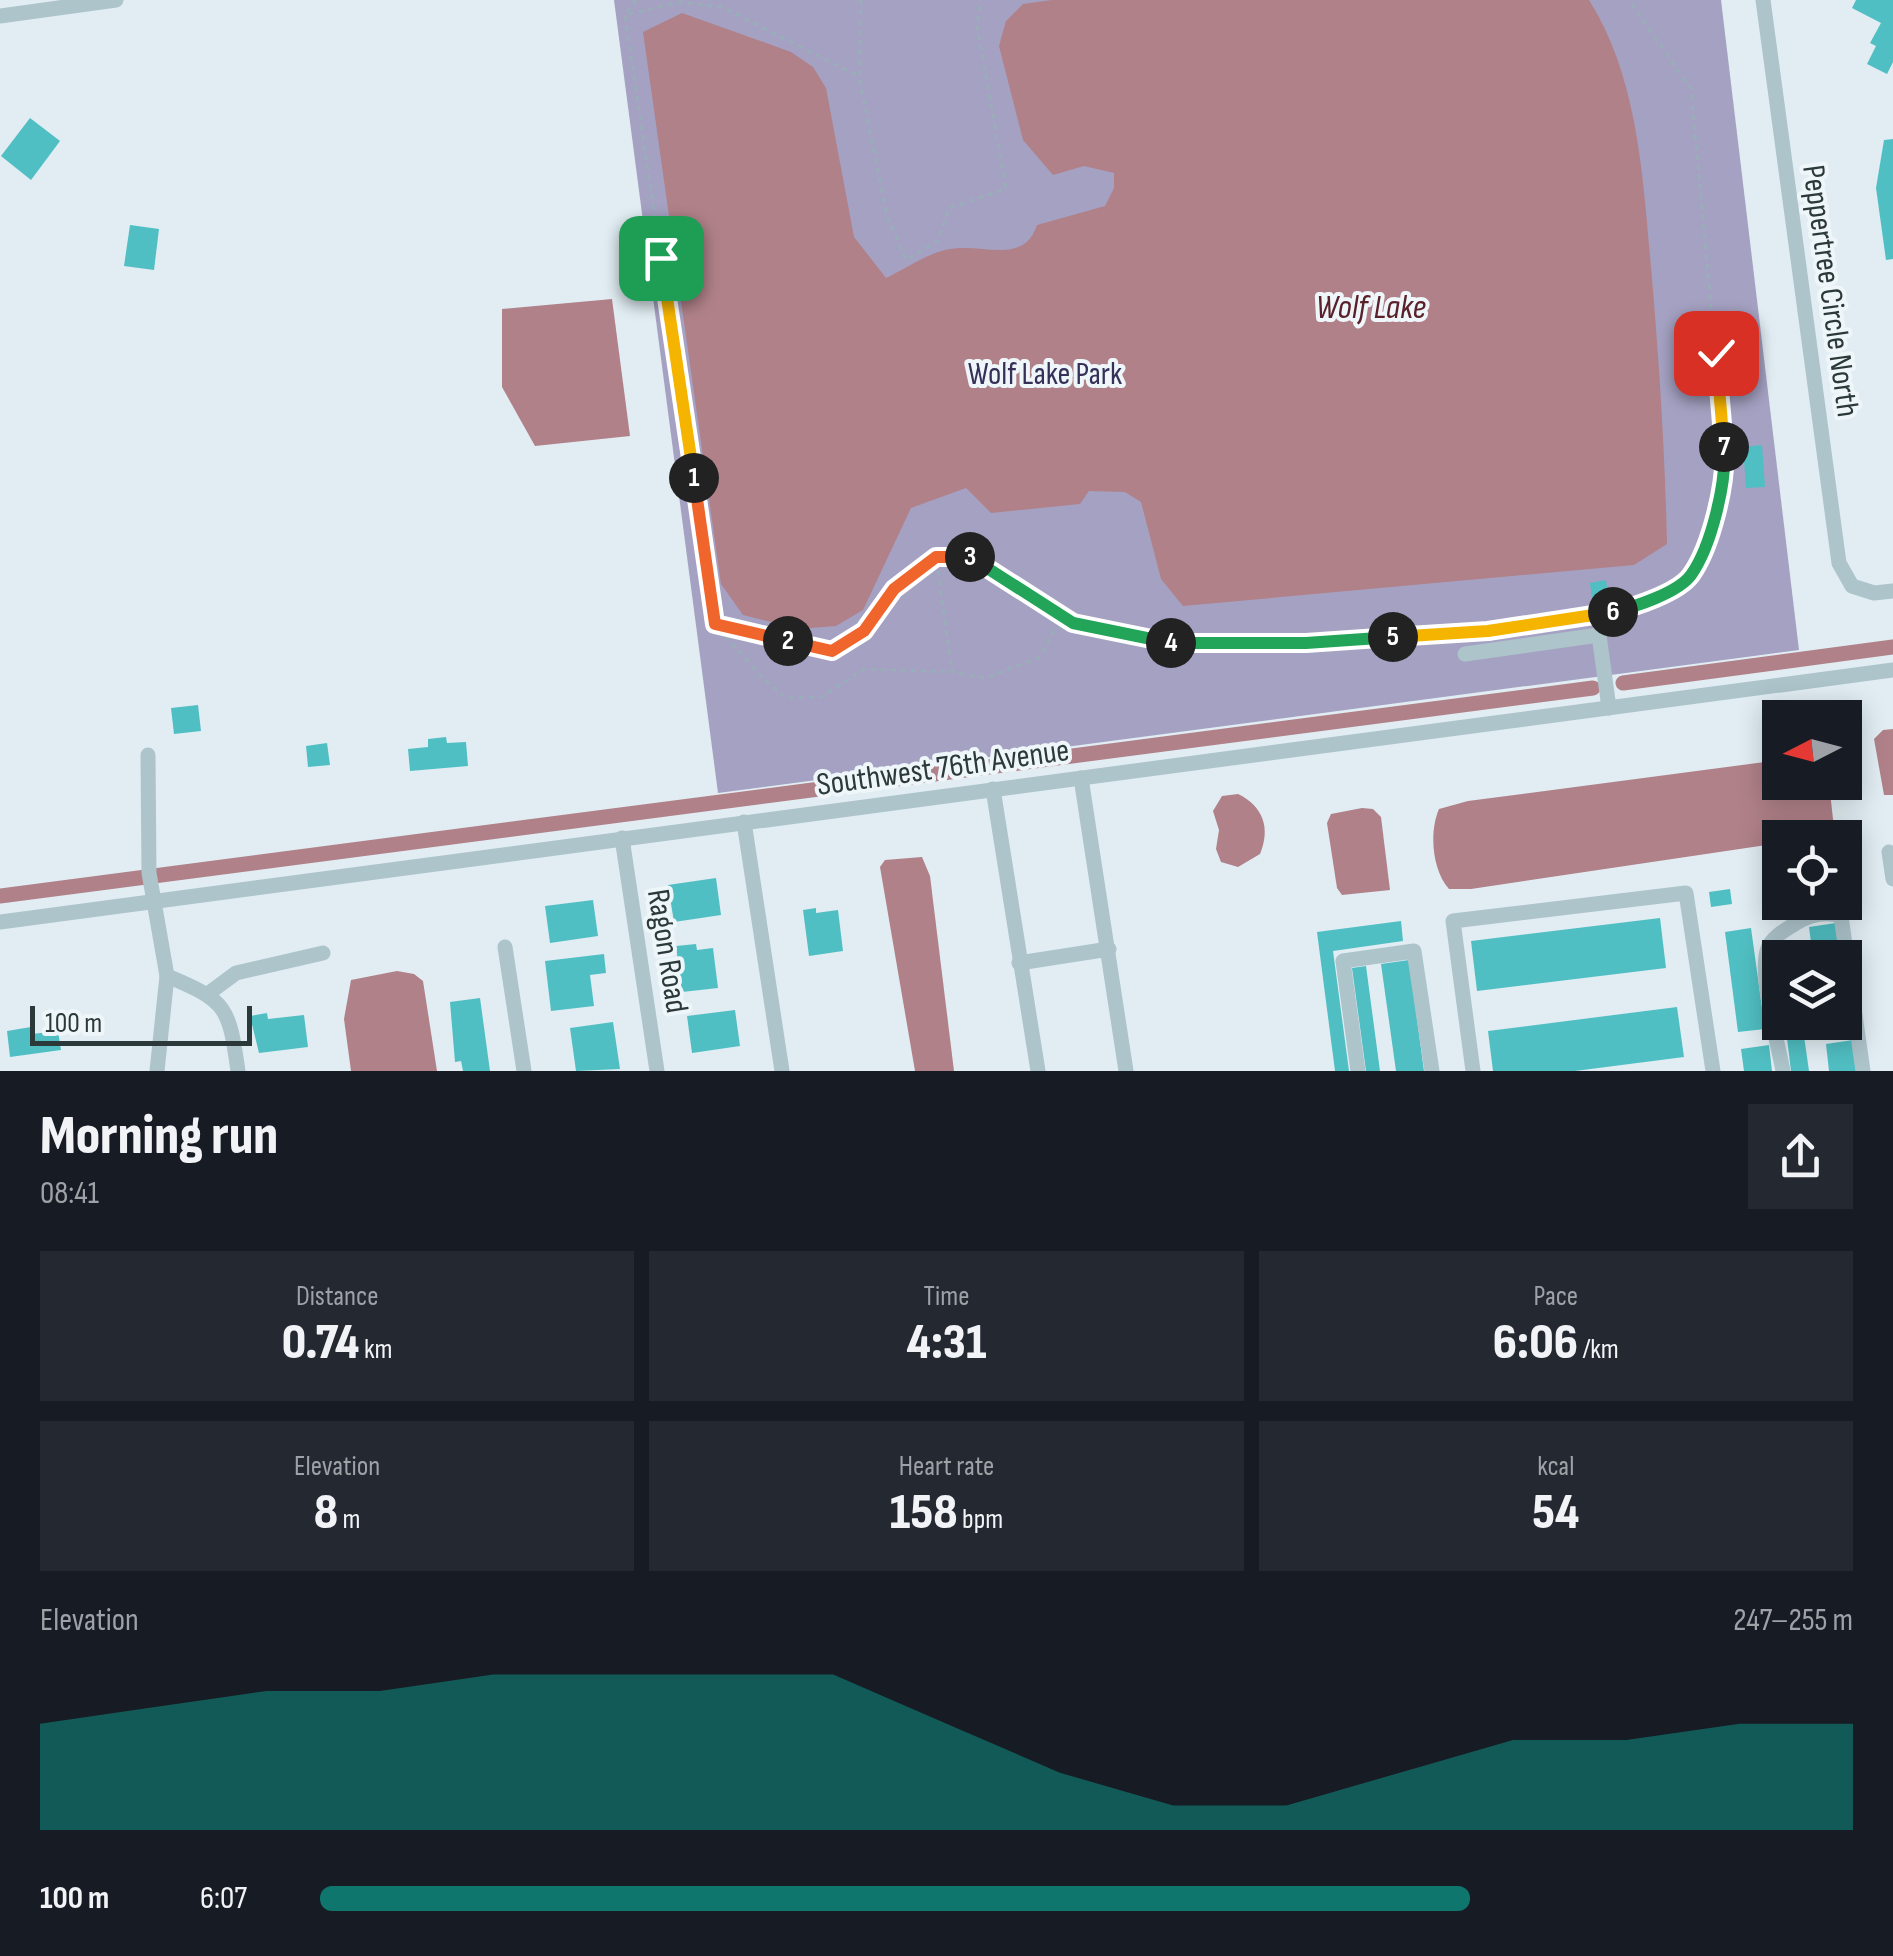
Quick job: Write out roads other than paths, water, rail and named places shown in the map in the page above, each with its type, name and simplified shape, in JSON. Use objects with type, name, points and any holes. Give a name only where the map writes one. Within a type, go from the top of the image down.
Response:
[{"type":"street","points":[[0,16],[36,6],[116,0]]},
{"type":"street","name":"Peppertree Circle North","points":[[1763,0],[1838,563],[1852,586],[1874,593],[1893,590]]},
{"type":"street","points":[[1466,654],[1599,635],[1609,708]]},
{"type":"street","name":"Southwest 76th Avenue","points":[[0,922],[1893,670]]},
{"type":"street","points":[[148,755],[146,843],[168,976],[158,1035],[157,1071]]},
{"type":"street","points":[[1081,778],[1126,1071]]},
{"type":"street","points":[[993,790],[1038,1071]]},
{"type":"street","points":[[744,822],[782,1071]]},
{"type":"street","name":"Ragon Road","points":[[622,838],[657,1071]]},
{"type":"street","points":[[1889,852],[1893,878]]},
{"type":"street","points":[[1472,1071],[1453,922],[1686,893],[1713,1071]]},
{"type":"street","points":[[1783,1071],[1768,981],[1767,950],[1774,938],[1805,918],[1825,913],[1840,916],[1863,1071]]},
{"type":"street","points":[[505,946],[524,1071]]},
{"type":"street","points":[[1019,963],[1109,948]]},
{"type":"street","points":[[1358,1071],[1343,962],[1414,950],[1432,1071]]},
{"type":"street","points":[[209,993],[236,973],[323,953]]},
{"type":"street","points":[[168,976],[209,993],[231,1020],[238,1071]]},
{"type":"water","name":"Wolf Lake","points":[[1052,0],[1589,0],[1618,62],[1641,164],[1659,371],[1667,544],[1634,565],[1183,606],[1161,579],[1141,502],[1125,492],[1089,491],[1080,504],[991,513],[966,488],[911,508],[863,610],[836,626],[798,629],[743,615],[721,584],[643,32],[682,13],[791,52],[813,67],[826,88],[854,237],[886,278],[945,250],[1011,249],[1031,238],[1037,225],[1105,206],[1114,188],[1114,173],[1084,166],[1053,175],[1023,140],[999,46],[1006,21],[1023,4]]},
{"type":"water","points":[[612,299],[630,436],[535,446],[502,387],[502,309]]},
{"type":"water","points":[[1893,729],[1893,795],[1884,795],[1874,739],[1883,730]]},
{"type":"water","points":[[1762,762],[1762,800],[1831,800],[1833,820],[1762,820],[1762,846],[1471,889],[1449,889],[1436,861],[1436,818],[1439,809],[1468,801]]},
{"type":"water","points":[[1238,794],[1259,811],[1265,835],[1260,854],[1238,867],[1221,862],[1213,811],[1222,796]]},
{"type":"water","points":[[1373,809],[1381,817],[1390,890],[1342,895],[1337,888],[1327,823],[1331,814]]},
{"type":"water","points":[[922,857],[930,876],[954,1071],[915,1071],[880,867],[885,860]]},
{"type":"water","points":[[397,971],[414,974],[423,981],[437,1071],[351,1071],[344,1019],[351,980]]},
{"type":"waterway","points":[[1623,683],[1893,647]]},
{"type":"waterway","points":[[0,896],[1593,688]]},
{"type":"park label","name":"Wolf Lake Park","points":[[1045,374]]}]
